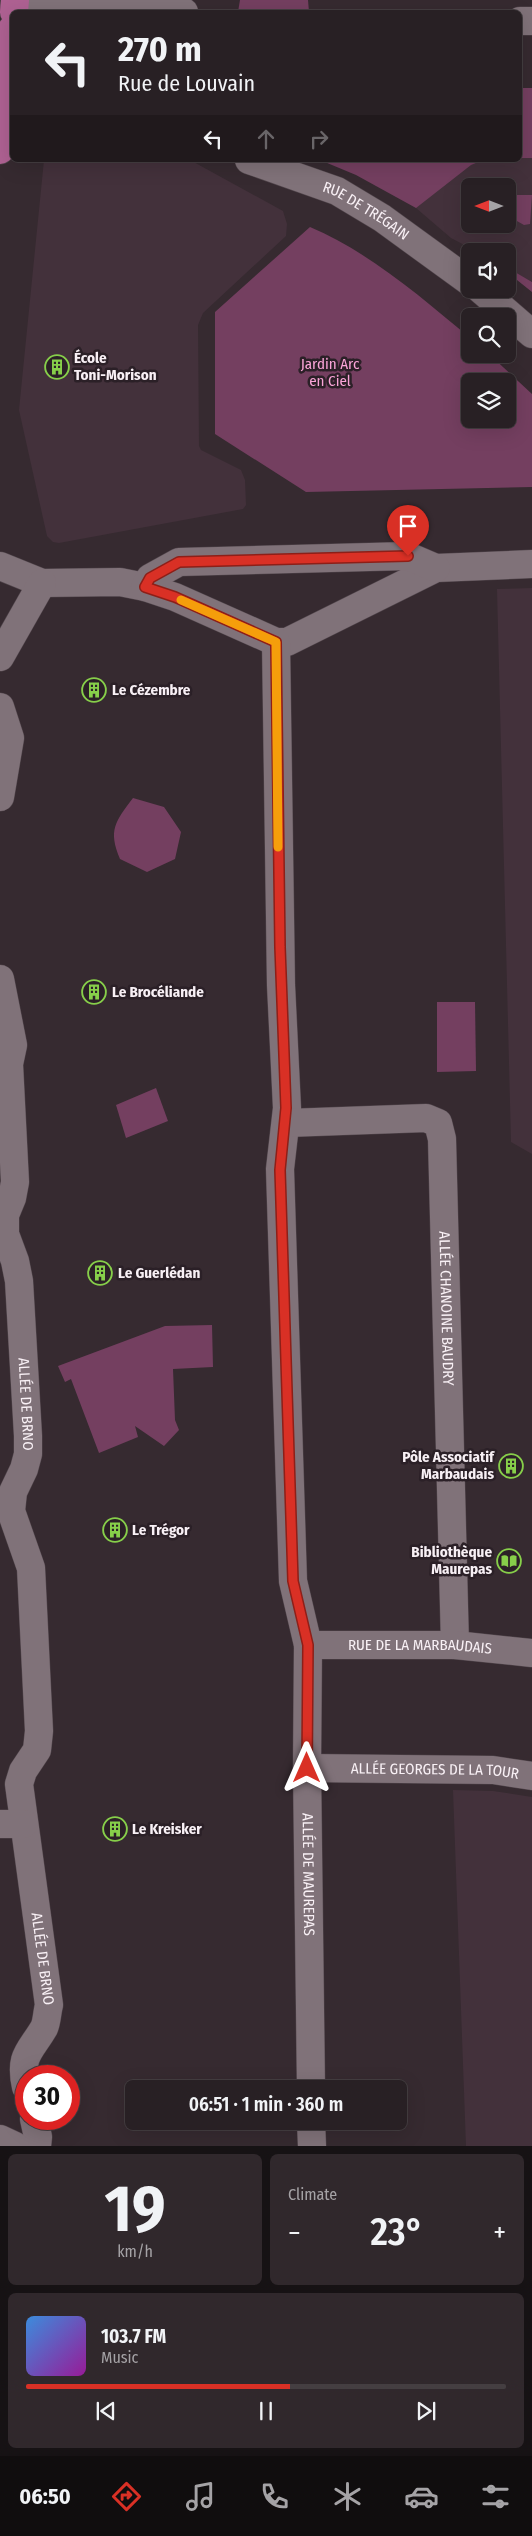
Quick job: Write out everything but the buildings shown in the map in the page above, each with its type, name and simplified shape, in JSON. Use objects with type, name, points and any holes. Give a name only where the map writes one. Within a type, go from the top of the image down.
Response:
[{"type":"main road","points":[[0,150],[10,49]]},
{"type":"street","points":[[27,0],[44,5],[65,6],[169,6]]},
{"type":"street","name":"RUE DE TRÉGAIN","points":[[255,162],[337,191],[382,218],[461,275]]},
{"type":"street","points":[[490,298],[532,334]]},
{"type":"street","points":[[145,587],[150,578],[179,562],[408,556],[436,568]]},
{"type":"street","points":[[0,566],[16,571],[42,584],[120,582],[145,587],[175,597],[276,642],[287,642],[436,568],[532,564]]},
{"type":"street","points":[[0,657],[42,584]]},
{"type":"street","name":"ALLÉE DE MAUREPAS","points":[[276,642],[281,976],[286,1124],[280,1170],[293,1581],[308,1645],[307,1768],[311,2080]]},
{"type":"street","points":[[0,707],[10,738],[0,797]]},
{"type":"street","name":"ALLÉE DE BRNO","points":[[0,979],[13,1045],[9,1064],[14,1182],[12,1198],[5,1214],[5,1234],[15,1261],[19,1281],[28,1436],[28,1454],[24,1470],[13,1492],[11,1511],[31,1568],[39,1731],[36,1750],[23,1771],[19,1784],[12,1824],[49,2005],[45,2027],[30,2047],[24,2065]]},
{"type":"street","name":"ALLÉE CHANOINE BAUDRY","points":[[286,1124],[426,1118],[438,1122],[442,1149],[455,1645]]},
{"type":"street","name":"RUE DE LA MARBAUDAIS","points":[[308,1645],[455,1645],[532,1653]]},
{"type":"street","name":"ALLÉE GEORGES DE LA TOUR","points":[[307,1768],[493,1770],[532,1776]]},
{"type":"street","points":[[36,2130],[37,2146]]},
{"type":"street","points":[[312,2130],[312,2146]]},
{"type":"street","points":[[0,2139],[15,2146]]},
{"type":"shaded area","points":[[522,101],[532,101],[532,282],[516,273],[516,243],[461,243],[451,238],[416,208],[415,162],[522,162]]},
{"type":"shaded area","name":"École Toni-Morison","points":[[44,162],[194,162],[283,211],[287,224],[286,236],[203,313],[198,325],[199,446],[201,450],[241,470],[245,480],[246,505],[243,509],[59,543],[53,542],[47,536],[19,410]]},
{"type":"shaded area","points":[[532,588],[532,1154],[511,1142],[497,589]]},
{"type":"shaded area","points":[[453,1790],[493,1791],[532,1797],[532,2146],[466,2146]]},
{"type":"green space","points":[[240,0],[308,0],[309,10],[238,10]]},
{"type":"green space","points":[[522,88],[532,88],[532,158],[522,158]]},
{"type":"green space","points":[[325,162],[478,162],[471,165],[416,208],[356,175]]},
{"type":"green space","points":[[516,195],[532,195],[530,224],[524,225],[516,220]]},
{"type":"green space","name":"Jardin Arc en Ciel","points":[[310,227],[332,237],[374,262],[461,331],[461,363],[499,363],[509,373],[461,373],[461,428],[516,428],[516,379],[532,394],[532,487],[306,492],[215,434],[215,312]]},
{"type":"green space","points":[[516,273],[532,282],[532,292],[517,280]]},
{"type":"green space","points":[[133,798],[164,807],[181,832],[175,859],[147,872],[120,859],[114,841],[115,827],[118,820]]},
{"type":"green space","points":[[437,1002],[475,1002],[476,1071],[437,1072]]},
{"type":"green space","points":[[156,1088],[168,1121],[126,1138],[116,1105]]},
{"type":"green space","points":[[212,1325],[213,1367],[173,1369],[175,1420],[179,1430],[164,1446],[135,1426],[138,1437],[99,1453],[71,1379],[65,1382],[58,1366],[165,1326]]},
{"type":"slow traffic","points":[[181,600],[276,642],[278,847]]},
{"type":"place","name":"École Toni-Morison","points":[[57,367]]},
{"type":"place","name":"Le Cézembre","points":[[94,690]]},
{"type":"place","name":"Le Brocéliande","points":[[94,992]]},
{"type":"place","name":"Le Guerlédan","points":[[100,1273]]},
{"type":"place","name":"Pôle Associatif Marbaudais","points":[[511,1466]]},
{"type":"place","name":"Le Trégor","points":[[115,1530]]},
{"type":"place","name":"Bibliothèque Maurepas","points":[[509,1561]]},
{"type":"place","name":"Le Kreisker","points":[[115,1829]]},
{"type":"route","points":[[307,1768],[308,1645],[293,1581],[280,1170],[286,1124],[286,1108],[280,947],[276,642],[175,597],[145,587],[150,578],[163,569],[179,562],[408,556]]}]
